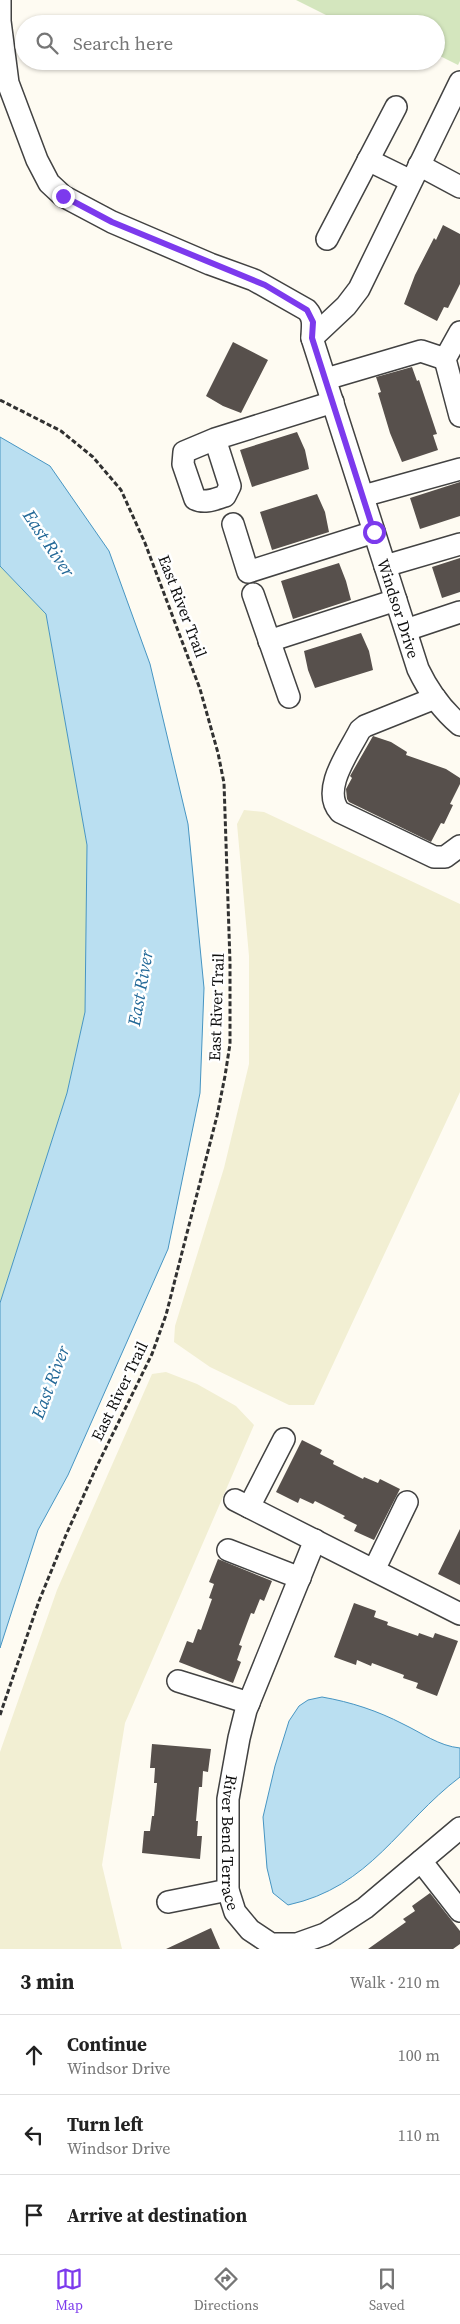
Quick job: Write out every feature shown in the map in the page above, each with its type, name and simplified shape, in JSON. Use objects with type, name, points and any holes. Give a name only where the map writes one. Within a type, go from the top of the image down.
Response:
[{"type":"street","name":"Windsor Drive","points":[[0,0],[0,21],[8,83],[49,183],[63,196],[112,222],[210,264],[254,280],[307,310],[311,315],[313,322],[312,338],[418,669],[442,709],[460,725]]},
{"type":"street","points":[[312,338],[346,306],[359,289],[458,89]]},
{"type":"street","points":[[327,239],[396,106]]},
{"type":"street","points":[[368,160],[460,187]]},
{"type":"street","points":[[460,332],[445,359],[460,416]]},
{"type":"street","points":[[326,379],[421,351],[445,359]]},
{"type":"street","points":[[215,439],[333,402]]},
{"type":"street","points":[[363,496],[460,469]]},
{"type":"street","points":[[233,524],[248,572],[374,532]]},
{"type":"street","points":[[386,566],[460,544]]},
{"type":"street","points":[[254,594],[289,697]]},
{"type":"street","points":[[269,641],[396,600]]},
{"type":"street","points":[[406,630],[460,612]]},
{"type":"street","points":[[435,698],[365,726],[360,730],[333,784],[332,799],[340,812],[434,858],[445,858],[460,846]]},
{"type":"street","points":[[284,1439],[242,1503],[460,1614]]},
{"type":"street","points":[[374,1570],[407,1502]]},
{"type":"street","name":"River Bend Terrace","points":[[315,1540],[250,1703],[238,1738],[228,1799],[228,1890],[235,1912],[250,1930],[272,1946],[321,1943],[460,1828]]},
{"type":"street","points":[[228,1550],[300,1578]]},
{"type":"street","points":[[178,1680],[250,1703]]},
{"type":"street","points":[[421,1861],[460,1912]]},
{"type":"street","points":[[168,1902],[228,1890]]},
{"type":"path","name":"East River Trail","points":[[0,400],[61,431],[92,456],[121,490],[145,543],[200,690],[224,783],[230,962],[230,1044],[226,1076],[166,1315],[152,1354],[96,1468],[66,1535],[39,1601],[0,1715]]},
{"type":"shaded area","points":[[244,810],[264,812],[460,904],[460,1092],[314,1405],[289,1405],[210,1367],[174,1342],[175,1326],[224,1168],[249,1064],[249,956],[237,824]]},
{"type":"shaded area","points":[[166,1372],[197,1384],[236,1406],[254,1425],[125,1723],[102,1865],[122,1949],[0,1949],[0,1752],[57,1590],[152,1374]]},
{"type":"green space","points":[[296,0],[460,0],[460,61],[458,65],[445,58],[445,15],[326,15]]},
{"type":"green space","points":[[0,566],[46,614],[87,845],[85,1012],[67,1093],[0,1303]]},
{"type":"water","name":"East River","points":[[0,437],[50,466],[109,551],[150,664],[188,824],[204,988],[200,1093],[168,1249],[68,1475],[38,1530],[0,1648],[0,1303],[67,1093],[85,1012],[87,845],[46,614],[0,566]]},
{"type":"water","points":[[322,1697],[343,1701],[374,1711],[394,1719],[438,1742],[460,1748],[460,1777],[438,1795],[363,1869],[341,1884],[317,1896],[288,1905],[273,1893],[267,1868],[263,1817],[275,1766],[289,1721],[299,1706],[308,1700]]},
{"type":"building","points":[[443,225],[460,234],[460,284],[448,308],[444,307],[437,321],[404,304],[415,275],[434,238],[436,240]]},
{"type":"building","points":[[233,342],[268,360],[241,413],[223,406],[206,396]]},
{"type":"building","points":[[412,367],[417,381],[419,380],[437,434],[433,435],[438,450],[402,462],[390,433],[378,393],[381,392],[376,377]]},
{"type":"building","points":[[297,432],[305,450],[309,469],[252,487],[240,450]]},
{"type":"building","points":[[460,482],[460,516],[420,529],[410,498]]},
{"type":"building","points":[[317,494],[325,512],[329,532],[272,550],[260,512]]},
{"type":"building","points":[[460,558],[460,592],[442,598],[432,567]]},
{"type":"building","points":[[339,563],[351,600],[293,619],[281,581]]},
{"type":"building","points":[[361,633],[369,651],[373,670],[315,688],[308,670],[304,651]]},
{"type":"building","points":[[373,736],[391,742],[407,752],[406,755],[446,769],[460,778],[460,784],[450,804],[453,805],[444,824],[441,823],[431,842],[349,802],[347,799],[346,789],[352,778],[350,776]]},
{"type":"building","points":[[302,1440],[322,1450],[320,1454],[334,1461],[333,1464],[363,1479],[364,1477],[378,1483],[380,1479],[400,1489],[374,1540],[354,1531],[357,1525],[343,1518],[345,1516],[315,1501],[313,1504],[300,1498],[298,1503],[276,1492]]},
{"type":"building","points":[[460,1529],[460,1585],[438,1574]]},
{"type":"building","points":[[218,1559],[272,1581],[264,1601],[260,1599],[254,1614],[251,1613],[239,1645],[242,1646],[237,1660],[241,1662],[233,1683],[179,1662],[187,1641],[193,1643],[198,1629],[201,1630],[212,1599],[209,1598],[214,1584],[209,1582]]},
{"type":"building","points":[[354,1603],[376,1611],[374,1617],[388,1622],[387,1625],[418,1636],[419,1633],[433,1638],[435,1633],[458,1641],[437,1696],[416,1688],[418,1683],[403,1678],[404,1675],[372,1663],[371,1666],[357,1660],[356,1665],[334,1657]]},
{"type":"building","points":[[152,1744],[211,1749],[208,1772],[203,1771],[202,1787],[199,1787],[196,1821],[198,1821],[197,1836],[202,1836],[200,1859],[142,1853],[144,1831],[150,1831],[152,1816],[154,1816],[157,1783],[154,1783],[155,1768],[150,1768]]},
{"type":"building","points":[[430,1893],[460,1931],[460,1944],[453,1949],[368,1949],[406,1922],[403,1919],[415,1911],[412,1906]]},
{"type":"building","points":[[211,1928],[220,1949],[166,1949]]},
{"type":"route","points":[[63,196],[112,222],[210,264],[265,285],[307,310],[313,322],[312,338],[374,532]]}]
